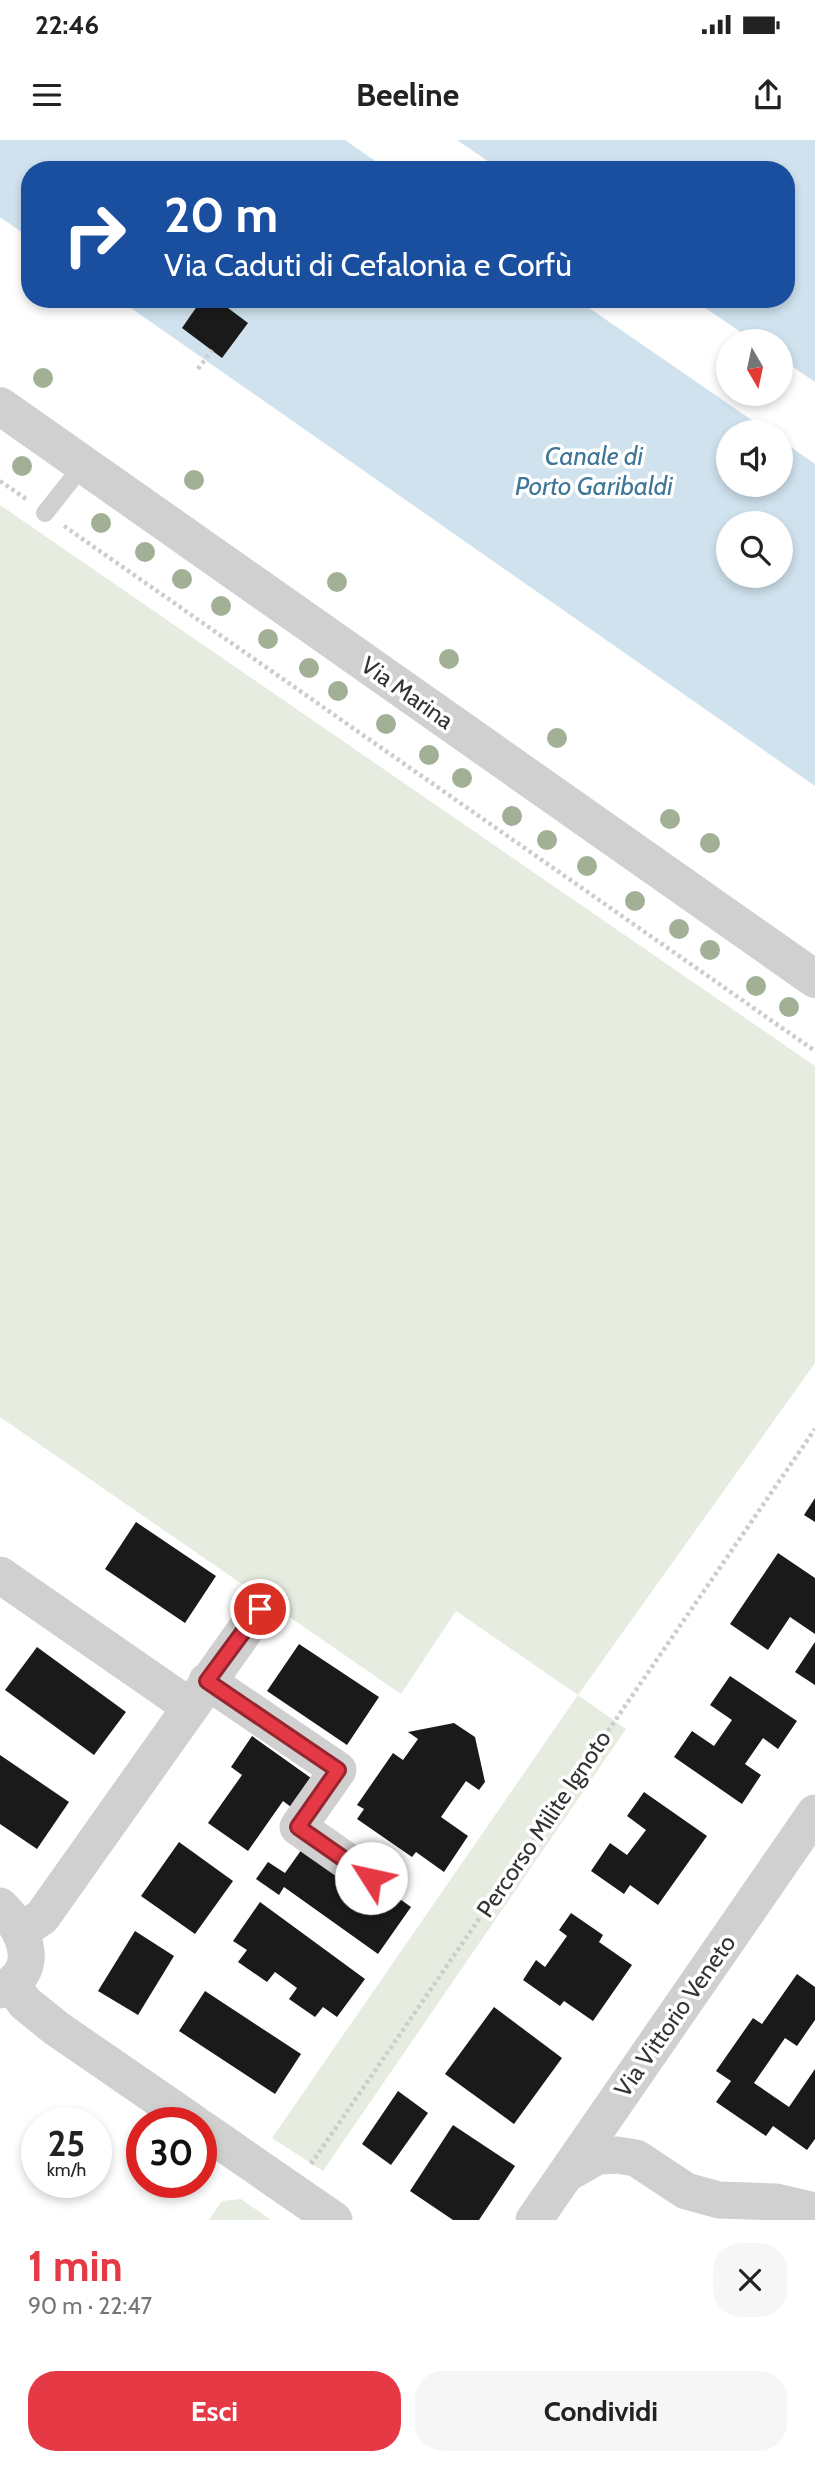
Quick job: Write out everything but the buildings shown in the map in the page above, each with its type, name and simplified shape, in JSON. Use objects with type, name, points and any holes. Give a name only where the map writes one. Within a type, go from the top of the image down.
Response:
[{"type":"street","name":"Via Marina","points":[[0,406],[815,979]]},
{"type":"street","points":[[0,1575],[198,1694],[338,1770],[298,1827],[371,1878]]},
{"type":"street","points":[[171,2107],[56,2028],[6,1988],[22,1973],[27,1953],[10,1919],[42,1917],[260,1609]]},
{"type":"street","name":"Via Vittorio Veneto","points":[[534,2220],[815,1813]]},
{"type":"street","points":[[631,2080],[619,2114],[619,2125],[636,2158],[697,2206],[719,2200],[776,2202],[813,2211]]},
{"type":"street","points":[[217,2139],[334,2220]]},
{"type":"street","points":[[565,2175],[598,2156],[636,2158]]},
{"type":"street","points":[[749,2220],[813,2211]]},
{"type":"lane","points":[[45,513],[83,465]]},
{"type":"path","points":[[198,369],[212,350]]},
{"type":"path","points":[[0,481],[815,1051]]},
{"type":"path","name":"Percorso Milite Ignoto","points":[[293,2191],[815,1429]]},
{"type":"shaded area","points":[[0,505],[815,1066],[815,1363],[578,1695],[456,1611],[401,1694],[0,1417]]},
{"type":"shaded area","points":[[578,1695],[626,1729],[323,2171],[272,2138]]},
{"type":"shaded area","points":[[241,2199],[271,2220],[209,2220],[222,2201]]},
{"type":"water","points":[[0,140],[345,140],[375,161],[21,161],[21,232],[0,217]]},
{"type":"water","points":[[457,140],[815,140],[815,382],[793,367],[793,329],[736,329],[705,308],[795,308],[795,161],[488,161]]},
{"type":"water","name":"Canale di Porto Garibaldi","points":[[131,308],[589,308],[716,395],[716,406],[731,406],[752,420],[716,420],[716,497],[793,497],[793,448],[815,464],[815,786]]},
{"type":"route","points":[[260,1609],[207,1681],[338,1770],[298,1827],[371,1878]]}]
